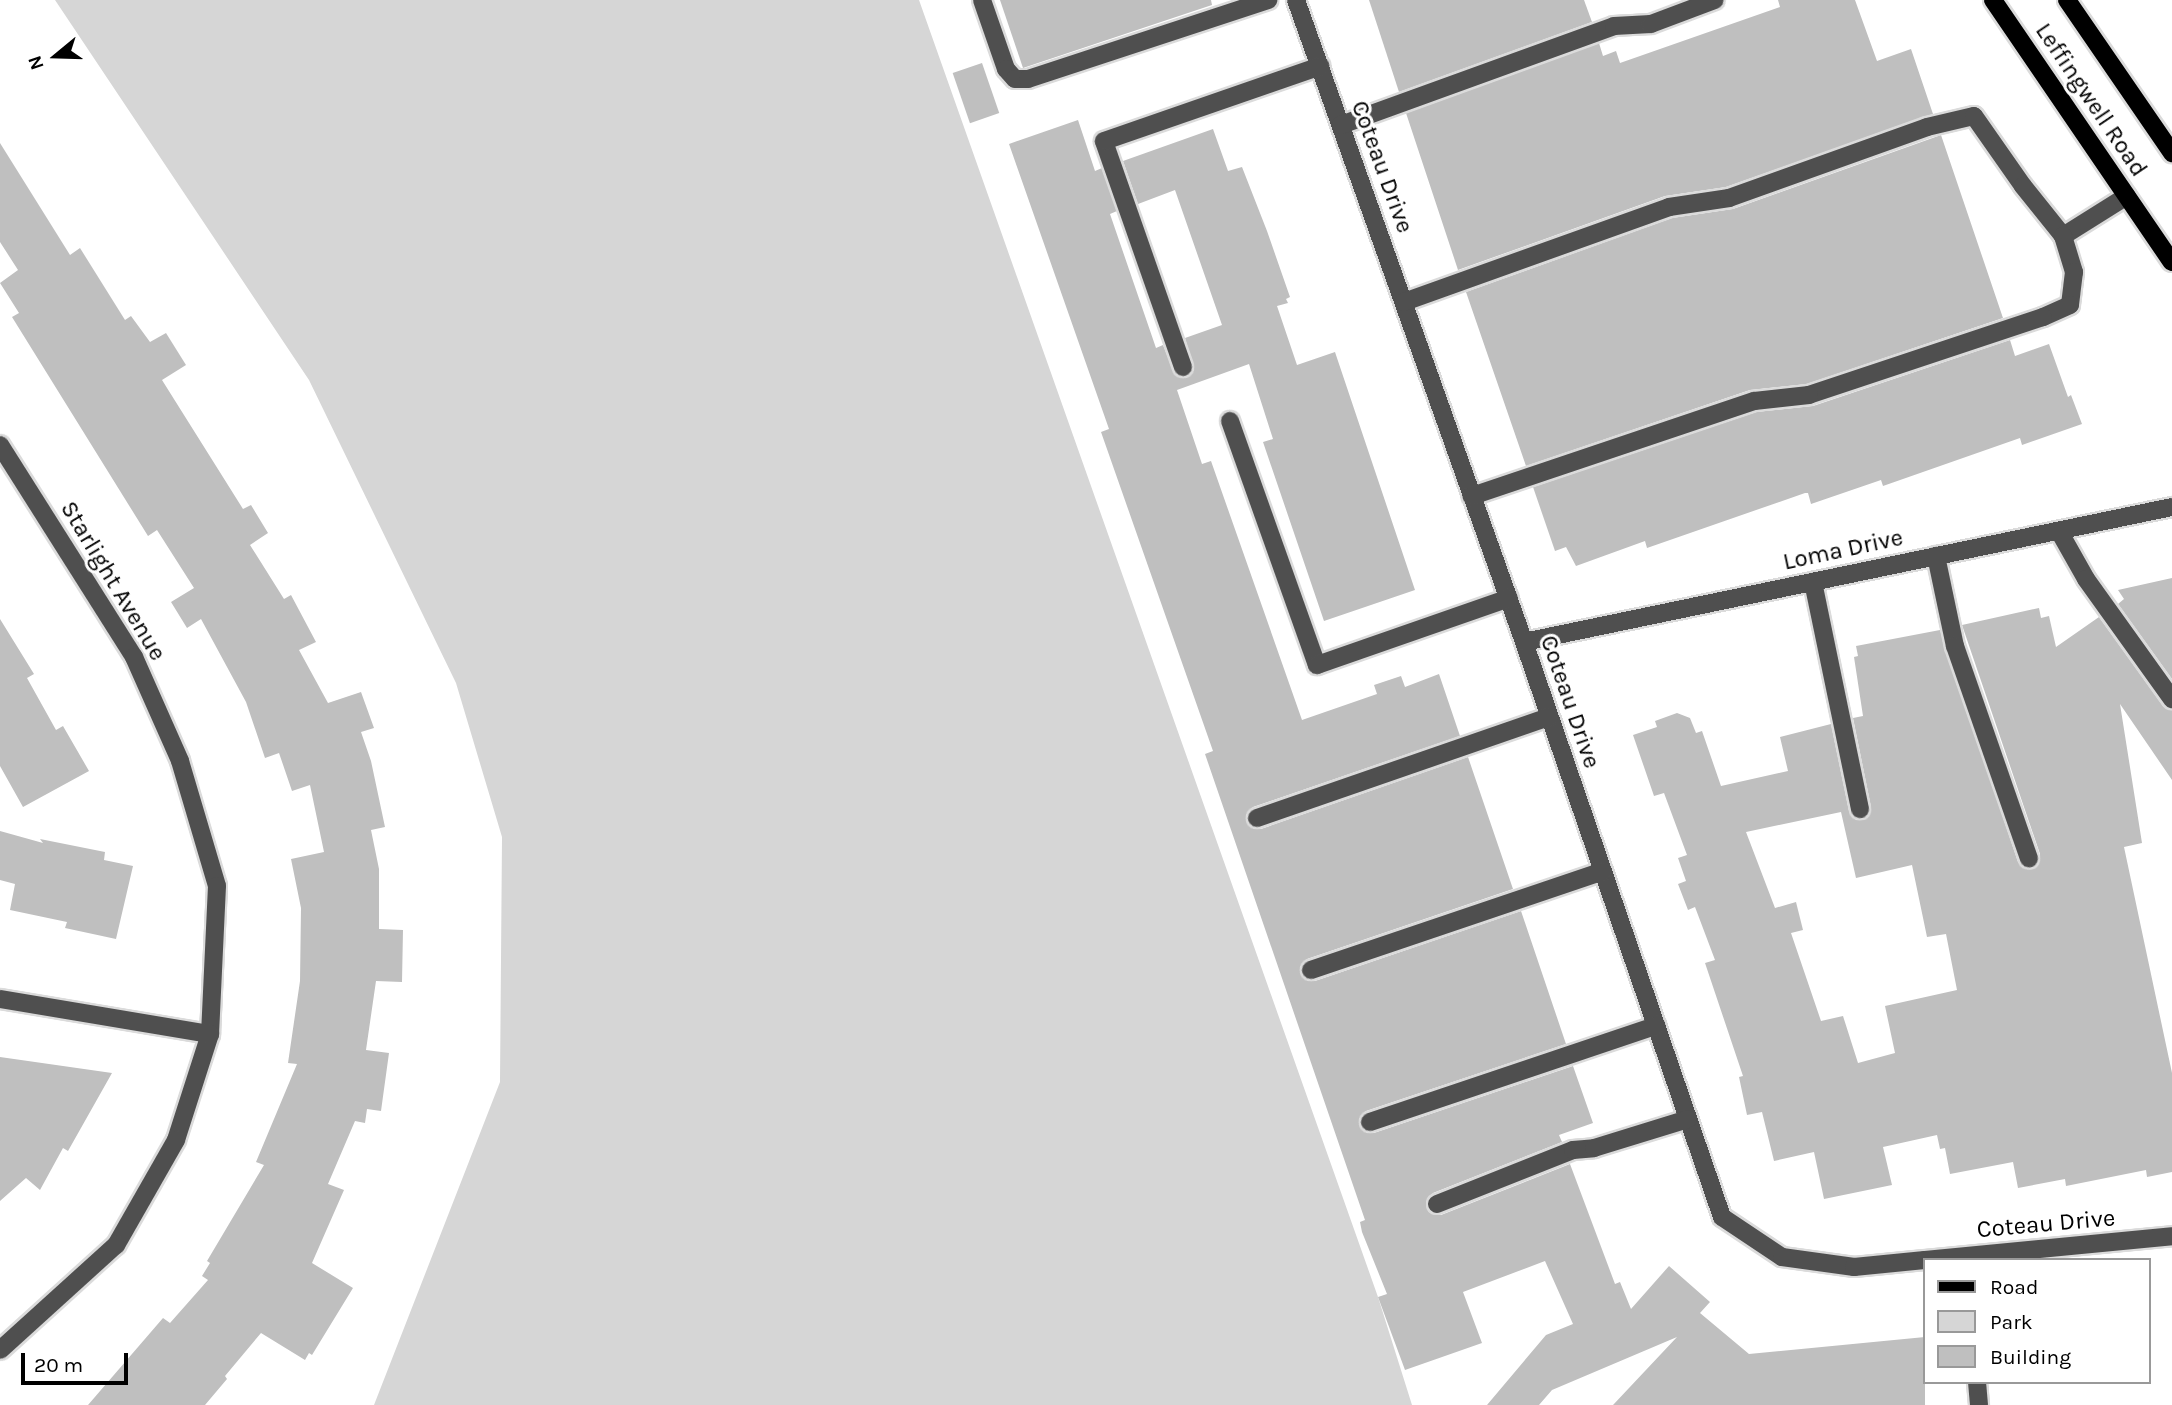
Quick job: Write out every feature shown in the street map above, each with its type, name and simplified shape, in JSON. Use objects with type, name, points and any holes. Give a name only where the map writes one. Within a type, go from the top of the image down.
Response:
[{"type":"main road","name":"Leffingwell Road","points":[[1993,0],[2172,262]]},
{"type":"main road","name":"Leffingwell Road","points":[[2067,0],[2172,153]]},
{"type":"street","points":[[982,0],[1006,69],[1015,79],[1028,79],[1268,0]]},
{"type":"street","name":"Coteau Drive","points":[[1296,0],[1524,642],[1722,1217],[1782,1256],[1854,1267],[1924,1260]]},
{"type":"street","points":[[1341,125],[1614,26],[1651,24],[1716,0]]},
{"type":"street","points":[[1183,367],[1104,141],[1320,66]]},
{"type":"street","points":[[1404,302],[1669,206],[1729,198],[1927,127],[1974,116],[2023,186],[2063,236],[2074,272],[2070,305],[2043,317],[1809,395],[1754,401],[1472,496]]},
{"type":"street","points":[[2063,236],[2127,197]]},
{"type":"street","points":[[1230,421],[1317,665],[1508,598]]},
{"type":"street","name":"Starlight Avenue","points":[[0,445],[134,657],[180,761],[217,886],[211,1034],[176,1140],[116,1244],[0,1350]]},
{"type":"street","name":"Loma Drive","points":[[1524,642],[2172,508]]},
{"type":"street","points":[[2059,531],[2085,579],[2172,699]]},
{"type":"street","points":[[1936,556],[1955,646],[2029,858]]},
{"type":"street","points":[[1813,582],[1860,809]]},
{"type":"street","points":[[1257,818],[1549,717]]},
{"type":"street","points":[[1311,970],[1603,871]]},
{"type":"street","points":[[0,999],[211,1034]]},
{"type":"street","points":[[1370,1122],[1656,1026]]},
{"type":"street","points":[[1437,1204],[1573,1150],[1594,1148],[1688,1119]]},
{"type":"street","name":"Coteau Drive","points":[[1966,1258],[2172,1236]]},
{"type":"street","points":[[1977,1384],[1979,1405]]},
{"type":"green space","points":[[55,0],[919,0],[1378,1297],[1412,1405],[374,1405],[500,1082],[502,837],[456,683],[309,380]]},
{"type":"building","points":[[1000,0],[1211,0],[1212,5],[1023,68]]},
{"type":"building","points":[[1369,0],[1584,0],[1592,22],[1399,92]]},
{"type":"building","points":[[1778,0],[1855,0],[1877,61],[1911,49],[1933,114],[1726,187],[1665,196],[1458,270],[1406,113],[1599,43],[1603,56],[1616,51],[1620,63],[1780,7]]},
{"type":"building","points":[[982,63],[999,113],[970,123],[953,73]]},
{"type":"building","points":[[1078,120],[1095,171],[1102,168],[1117,211],[1110,214],[1156,348],[1163,345],[1175,375],[1186,378],[1194,370],[1185,338],[1222,325],[1175,190],[1138,204],[1123,161],[1213,129],[1228,171],[1242,167],[1267,231],[1290,297],[1286,299],[1288,303],[1277,306],[1297,365],[1335,352],[1415,590],[1324,621],[1263,442],[1273,439],[1249,364],[1177,390],[1202,464],[1211,461],[1302,720],[1377,694],[1374,685],[1401,676],[1405,687],[1439,674],[1460,736],[1253,807],[1246,815],[1247,822],[1254,829],[1261,829],[1468,757],[1513,889],[1307,959],[1300,967],[1301,974],[1308,981],[1315,981],[1521,911],[1566,1044],[1366,1111],[1359,1119],[1360,1126],[1367,1133],[1374,1133],[1573,1066],[1593,1123],[1559,1135],[1562,1142],[1433,1193],[1426,1202],[1429,1212],[1441,1215],[1570,1164],[1615,1284],[1620,1282],[1631,1309],[1669,1266],[1710,1302],[1700,1313],[1749,1354],[1924,1337],[1925,1405],[1613,1405],[1677,1337],[1552,1390],[1539,1405],[1487,1405],[1546,1335],[1573,1324],[1545,1261],[1463,1292],[1482,1343],[1405,1370],[1378,1297],[1387,1294],[1362,1232],[1360,1222],[1365,1220],[1205,754],[1213,751],[1101,432],[1109,429],[1009,144]]},
{"type":"building","points":[[1941,135],[2003,318],[1807,384],[1750,390],[1526,466],[1466,292],[1672,218],[1733,209]]},
{"type":"building","points":[[0,143],[70,255],[80,248],[125,320],[131,316],[150,342],[166,333],[186,365],[162,380],[243,509],[251,505],[268,533],[250,545],[284,599],[291,595],[316,642],[299,650],[328,703],[361,692],[374,728],[361,732],[371,761],[385,827],[371,830],[379,869],[379,929],[403,930],[402,982],[376,981],[366,1050],[389,1053],[381,1111],[367,1109],[365,1123],[355,1121],[328,1184],[344,1190],[312,1263],[353,1288],[312,1355],[309,1353],[305,1360],[261,1333],[205,1405],[88,1405],[163,1318],[170,1323],[208,1280],[202,1276],[210,1263],[207,1261],[264,1165],[256,1162],[297,1064],[288,1063],[300,981],[301,908],[291,859],[324,852],[310,785],[292,791],[279,753],[265,758],[246,702],[201,619],[187,628],[171,602],[194,588],[157,530],[148,536],[12,317],[19,313],[0,283],[18,270],[0,242]]},
{"type":"building","points":[[2010,340],[2015,356],[2049,344],[2068,397],[2071,395],[2082,424],[2022,445],[2020,438],[1883,486],[1881,480],[1811,504],[1808,493],[1805,493],[1647,548],[1645,541],[1576,566],[1566,547],[1555,551],[1533,487],[1756,412],[1813,406]]},
{"type":"building","points":[[2172,578],[2172,679],[2118,604],[2124,599],[2118,590]]},
{"type":"building","points":[[2039,608],[2041,618],[2049,616],[2056,647],[2099,617],[2163,706],[2172,710],[2172,780],[2120,704],[2142,843],[2124,847],[2172,1073],[2172,1172],[2147,1177],[2146,1170],[2066,1186],[2065,1179],[2018,1188],[2013,1162],[1950,1174],[1945,1148],[1940,1149],[1937,1135],[1883,1147],[1892,1185],[1824,1199],[1814,1152],[1774,1161],[1762,1112],[1747,1115],[1739,1077],[1743,1076],[1705,963],[1715,960],[1695,907],[1688,910],[1678,884],[1686,881],[1678,858],[1687,855],[1664,793],[1654,796],[1633,735],[1657,727],[1655,721],[1677,713],[1690,718],[1696,733],[1702,731],[1721,786],[1788,771],[1780,737],[1831,724],[1849,811],[1856,820],[1863,820],[1868,817],[1871,807],[1853,718],[1863,716],[1854,657],[1858,656],[1856,646],[1940,630],[2018,862],[2022,867],[2032,869],[2038,865],[2040,854],[1962,625]],"holes":[[[1841,812],[1856,878],[1912,865],[1927,937],[1946,934],[1957,990],[1885,1006],[1895,1053],[1858,1063],[1843,1016],[1821,1021],[1791,933],[1803,930],[1796,902],[1775,908],[1746,832]]]},
{"type":"building","points":[[0,619],[34,674],[27,678],[56,730],[63,726],[89,771],[23,807],[0,766]]},
{"type":"building","points":[[0,831],[43,843],[40,839],[105,852],[104,860],[133,866],[116,939],[65,928],[67,922],[10,910],[15,884],[0,880]]},
{"type":"building","points":[[0,1057],[112,1073],[68,1151],[63,1148],[40,1190],[26,1178],[0,1201]]}]
